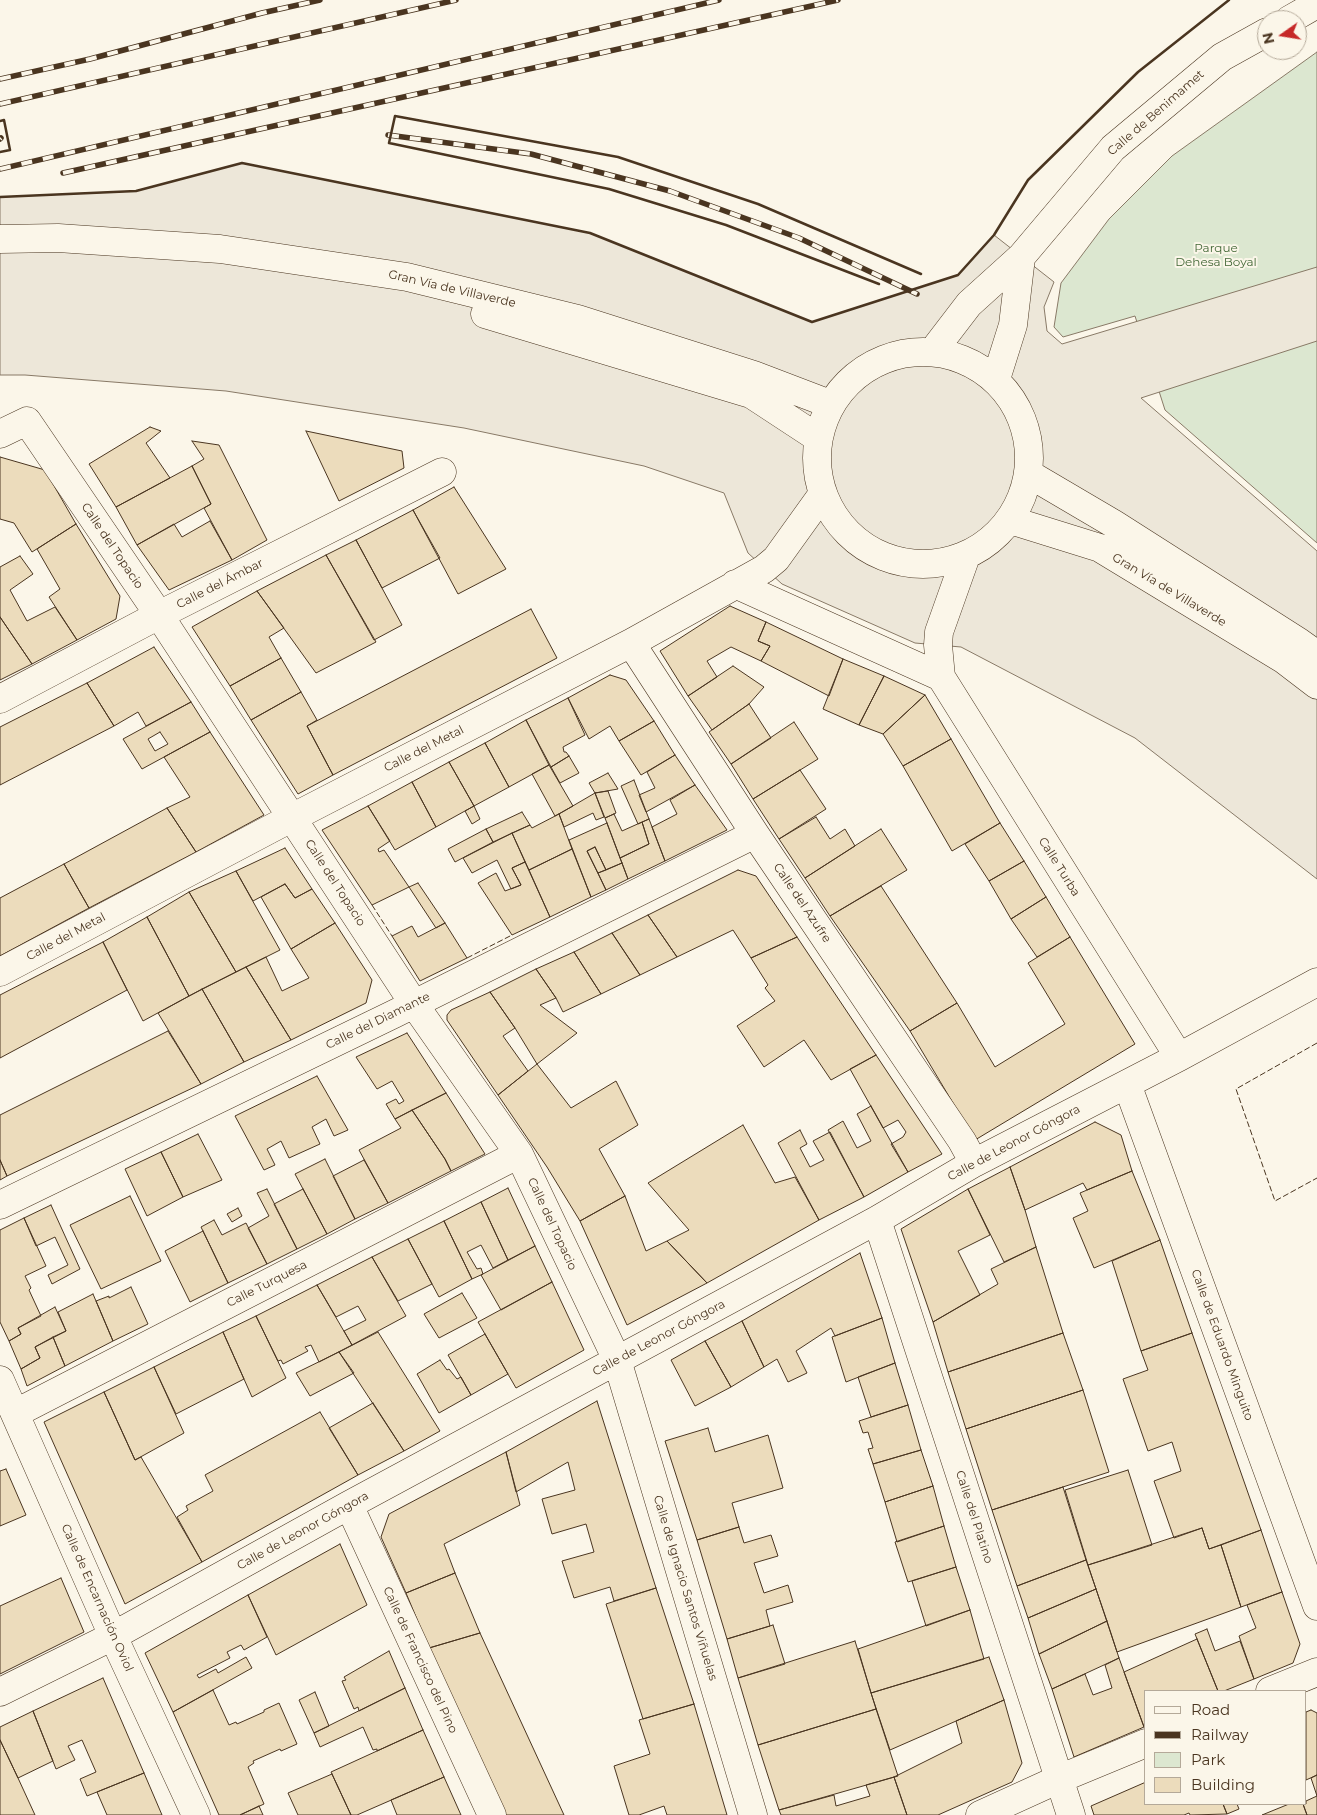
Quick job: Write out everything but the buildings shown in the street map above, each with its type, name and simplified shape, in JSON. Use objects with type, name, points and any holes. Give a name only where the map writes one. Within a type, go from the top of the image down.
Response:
[{"type":"street","name":"Calle de Benimamet","points":[[933,351],[969,304],[1021,257],[1113,148],[1222,56],[1257,37]]},
{"type":"street","name":"Gran Vía de Villaverde","points":[[0,239],[58,238],[220,249],[407,277],[578,319],[754,375],[830,404]]},
{"type":"street","name":"Gran Vía de Villaverde","points":[[0,252],[56,248],[216,258],[408,290],[751,394],[818,438]]},
{"type":"street","points":[[996,379],[1013,325],[1021,257]]},
{"type":"street","points":[[933,351],[967,360],[996,379],[1017,407],[1026,431],[1029,474],[1022,498],[1010,520],[991,541],[966,556],[932,565],[898,562],[866,548],[840,525],[822,495],[816,458],[818,438],[830,404],[848,380],[874,362],[903,352],[933,351]]},
{"type":"street","name":"Calle del Topacio","points":[[0,434],[28,421],[159,615],[414,1004],[519,1154],[617,1360]]},
{"type":"street","name":"Calle del Ámbar","points":[[0,700],[159,615],[442,472]]},
{"type":"street","name":"Gran Vía de Villaverde","points":[[1029,474],[1114,524],[1317,655]]},
{"type":"street","name":"Calle del Metal","points":[[0,972],[292,818],[631,643],[764,569],[776,559],[822,495]]},
{"type":"street","name":"Gran Vía de Villaverde","points":[[1010,520],[1100,548],[1283,659],[1317,685]]},
{"type":"street","name":"Calle Turba","points":[[966,556],[939,632],[938,644],[941,677],[1179,1057]]},
{"type":"street","points":[[735,584],[941,677]]},
{"type":"street","name":"Calle del Azufre","points":[[631,643],[755,834],[957,1133],[974,1163]]},
{"type":"street","name":"Calle del Diamante","points":[[0,1205],[414,1004],[755,834]]},
{"type":"street","name":"Calle de Leonor Góngora","points":[[0,1692],[112,1636],[349,1505],[877,1220],[974,1163],[1179,1057],[1317,982]]},
{"type":"street","name":"Calle de Eduardo Minguito","points":[[1127,1084],[1317,1606]]},
{"type":"street","name":"Calle Turquesa","points":[[16,1413],[519,1154]]},
{"type":"street","name":"Calle del Platino","points":[[877,1220],[1071,1815]]},
{"type":"street","name":"Calle de Ignacio Santos Viñuelas","points":[[617,1360],[753,1815]]},
{"type":"street","name":"Calle de Encarnación Oviol","points":[[0,1380],[112,1636],[196,1815]]},
{"type":"street","name":"Calle de Francisco del Pino","points":[[349,1505],[492,1815]]},
{"type":"street","points":[[1272,1690],[1317,1672]]},
{"type":"street","points":[[980,1815],[1059,1779],[1144,1744]]},
{"type":"green space","name":"Parque Dehesa Boyal","points":[[1317,52],[1317,543],[1165,410],[1135,316],[1063,337],[1054,327],[1061,283],[1109,219],[1172,156]]},
{"type":"shaded area","points":[[242,163],[590,233],[812,322],[958,275],[994,235],[1054,282],[1044,307],[1047,331],[1062,344],[1317,267],[1317,341],[1141,398],[1317,551],[1317,879],[1135,738],[961,647],[915,643],[782,584],[748,553],[724,493],[644,466],[464,428],[226,391],[25,375],[0,375],[0,197],[136,191]]},
{"type":"railway","points":[[0,79],[90,59],[262,13],[320,0]]},
{"type":"railway","points":[[0,104],[456,0]]},
{"type":"railway","points":[[0,169],[719,0]]},
{"type":"railway","points":[[63,173],[838,0]]},
{"type":"railway","points":[[388,135],[531,154],[670,191],[799,238],[917,294]]},
{"type":"fence","points":[[372,905],[392,936]]},
{"type":"fence","points":[[467,958],[512,935]]},
{"type":"fence","points":[[1317,1043],[1236,1089],[1275,1201],[1317,1178]]},
{"type":"wall","points":[[0,197],[136,191],[242,163],[590,233],[812,322],[958,275],[994,235],[1028,180],[1138,72],[1229,0]]},
{"type":"wall","points":[[879,284],[726,225],[609,189],[389,143],[395,116],[618,157],[758,204],[921,274]]},
{"type":"wall","points":[[0,121],[4,120],[10,150],[0,152]]}]
